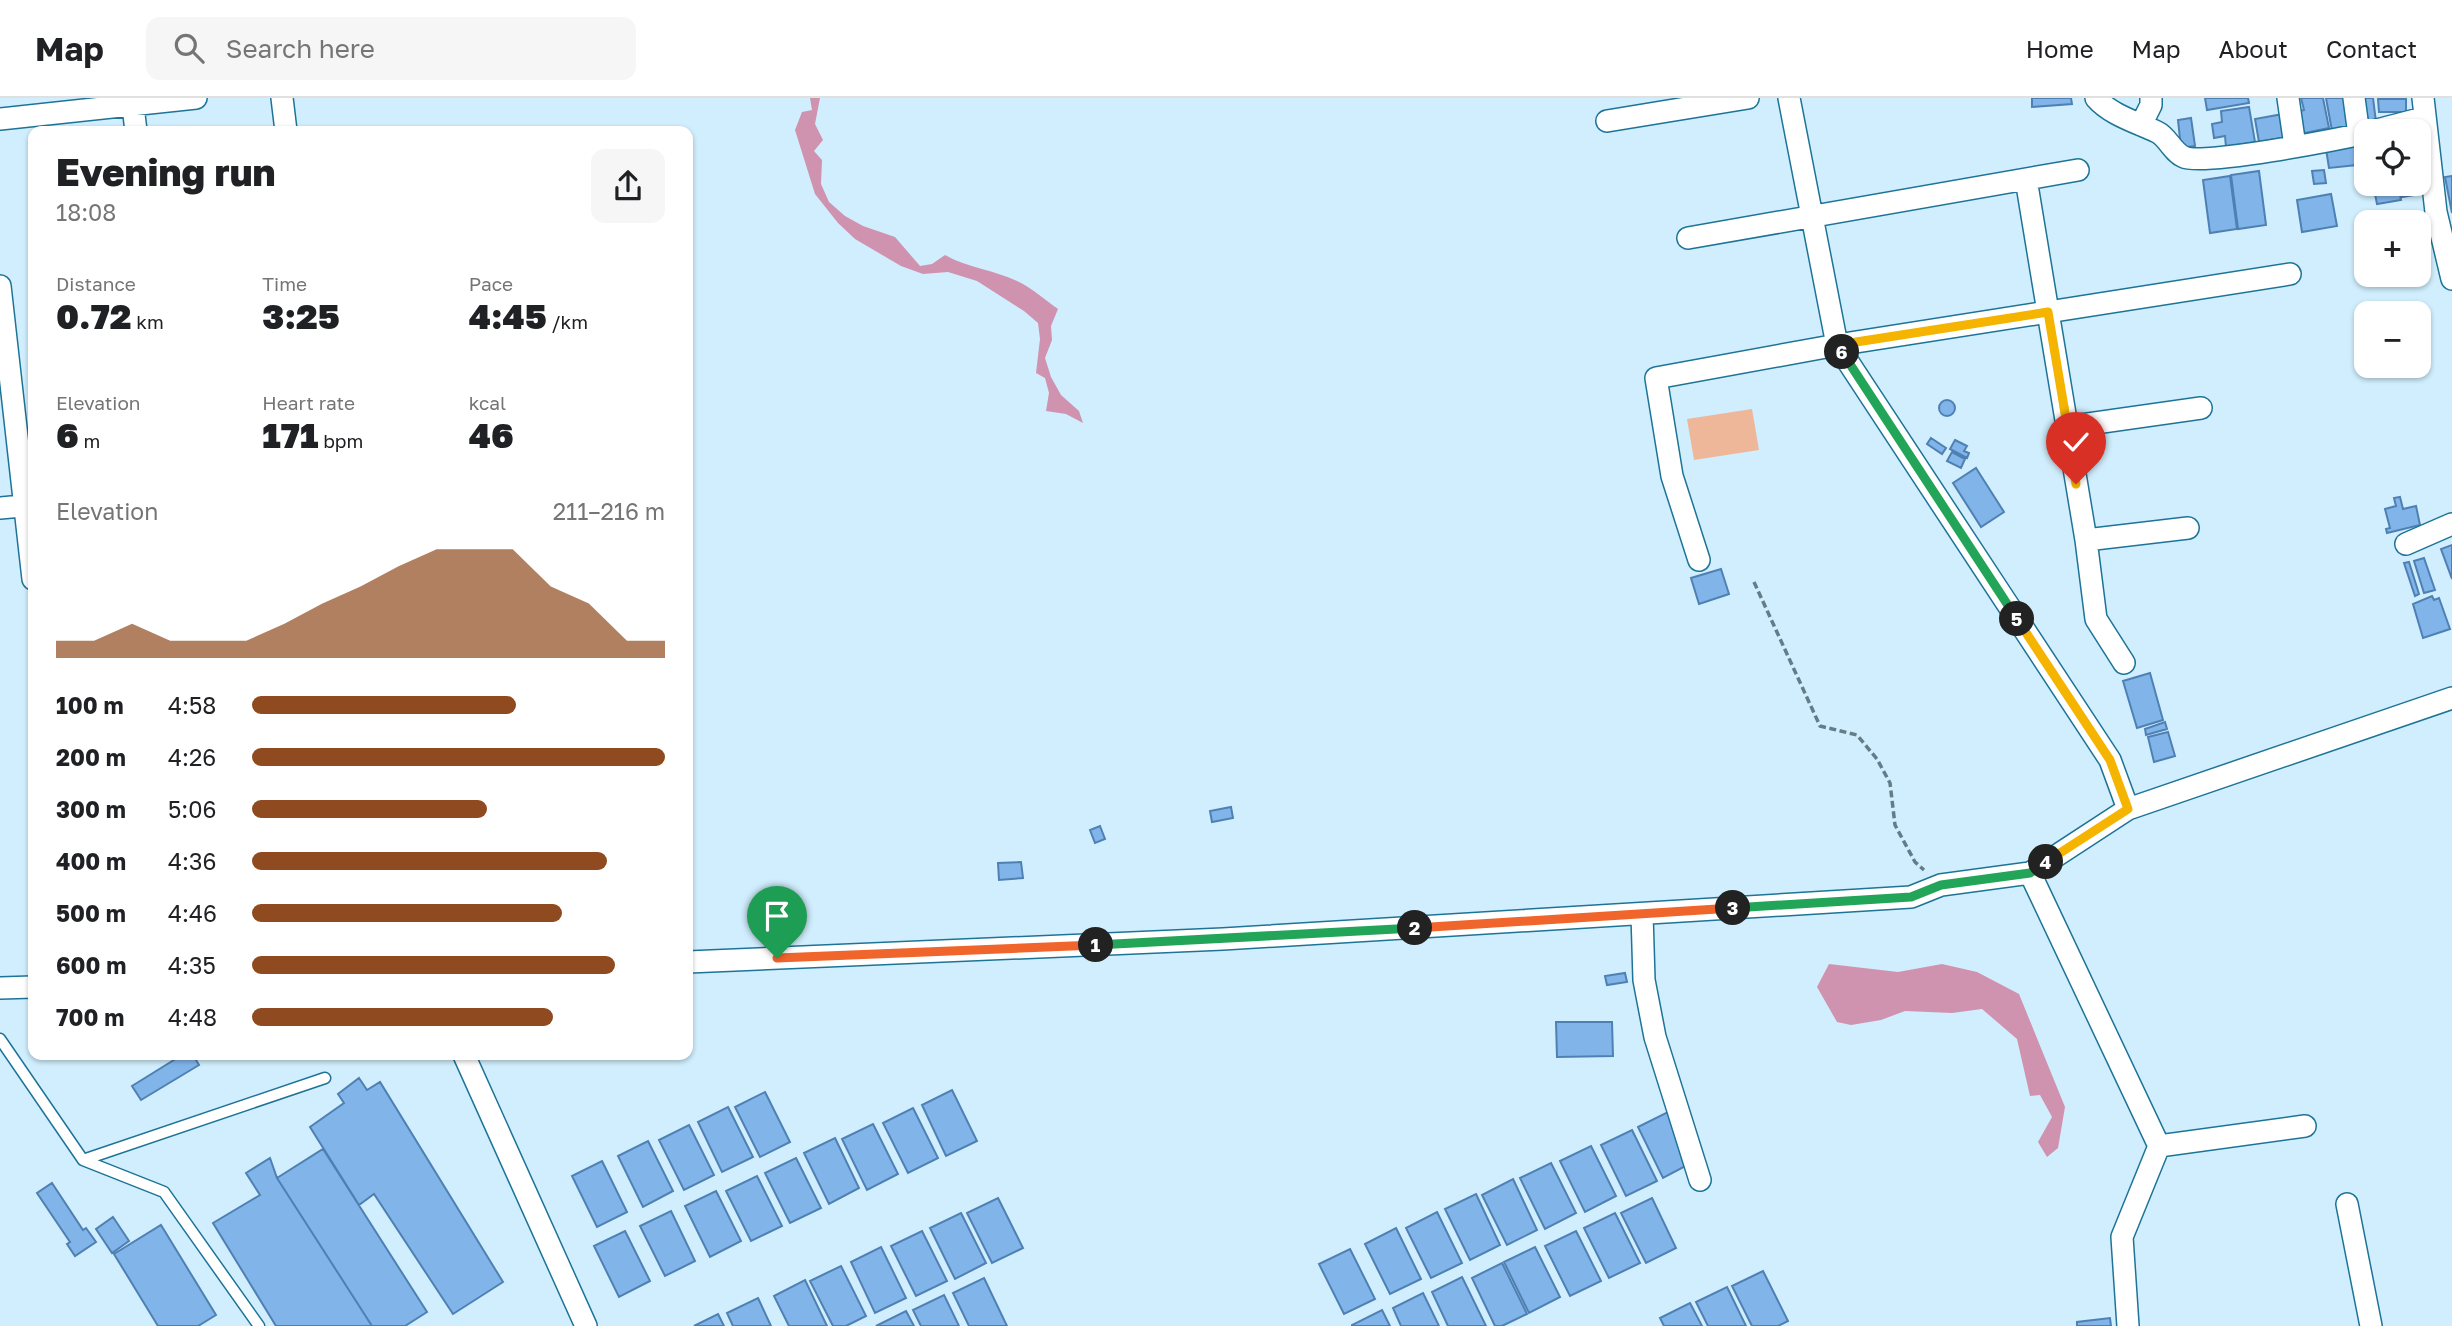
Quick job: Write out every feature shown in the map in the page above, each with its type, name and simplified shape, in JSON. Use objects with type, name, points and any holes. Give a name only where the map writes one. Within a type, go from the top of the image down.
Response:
[{"type":"street","points":[[0,118],[133,101],[196,98]]},
{"type":"street","points":[[282,98],[285,126]]},
{"type":"street","points":[[1607,121],[1748,98]]},
{"type":"street","points":[[1789,98],[1837,345],[2110,760],[2128,809]]},
{"type":"street","points":[[2096,98],[2103,106],[2161,134],[2172,148],[2185,158],[2218,158],[2354,135]]},
{"type":"street","points":[[2141,125],[2151,106],[2151,98]]},
{"type":"street","points":[[2288,98],[2294,146]]},
{"type":"street","points":[[2354,98],[2361,119]]},
{"type":"street","points":[[133,101],[136,126]]},
{"type":"street","points":[[2398,119],[2423,108],[2442,174],[2436,212],[2452,279]]},
{"type":"street","points":[[1688,238],[2078,170]]},
{"type":"street","points":[[2026,179],[2086,540],[2096,618],[2124,663]]},
{"type":"street","points":[[1699,560],[1672,476],[1656,377],[1837,345],[2290,274]]},
{"type":"street","points":[[0,286],[28,497]]},
{"type":"street","points":[[2067,427],[2201,408]]},
{"type":"street","points":[[0,508],[28,505]]},
{"type":"street","points":[[2406,544],[2452,524]]},
{"type":"street","points":[[2086,540],[2188,528]]},
{"type":"street","points":[[693,962],[1223,939],[1911,897],[1941,885],[2030,873],[2128,809],[2452,698]]},
{"type":"street","points":[[2030,873],[2160,1146],[2122,1237],[2128,1326]]},
{"type":"street","points":[[1642,914],[1644,980],[1655,1037],[1700,1180]]},
{"type":"street","points":[[0,988],[28,987]]},
{"type":"street","points":[[466,1060],[586,1326]]},
{"type":"street","points":[[2160,1146],[2305,1126]]},
{"type":"street","points":[[2347,1204],[2371,1326]]},
{"type":"lane","points":[[0,1039],[83,1160],[164,1192],[259,1326]]},
{"type":"lane","points":[[83,1160],[325,1078]]},
{"type":"path","points":[[1754,582],[1821,726],[1857,735],[1877,759],[1890,783],[1895,825],[1915,862],[1941,885]]},
{"type":"shaded area","points":[[810,98],[820,98],[815,124],[823,140],[814,151],[822,160],[821,184],[829,202],[845,216],[863,226],[895,237],[920,266],[932,264],[945,255],[1017,281],[1058,309],[1051,326],[1052,340],[1045,358],[1061,395],[1079,411],[1083,423],[1066,414],[1046,411],[1049,393],[1045,378],[1036,373],[1040,339],[1038,323],[1024,311],[977,281],[948,272],[923,274],[901,266],[855,239],[838,223],[815,194],[795,130],[802,112],[812,110]]},
{"type":"shaded area","points":[[1752,409],[1759,450],[1694,460],[1687,419]]},
{"type":"shaded area","points":[[1829,964],[1898,972],[1942,964],[1977,972],[2019,994],[2065,1107],[2058,1148],[2047,1157],[2038,1142],[2052,1117],[2040,1095],[2030,1096],[2017,1039],[1982,1009],[1952,1013],[1905,1011],[1881,1020],[1851,1025],[1837,1022],[1817,987]]},
{"type":"building","points":[[2032,98],[2071,98],[2072,104],[2032,107]]},
{"type":"building","points":[[2205,98],[2248,98],[2249,103],[2207,110]]},
{"type":"building","points":[[2301,98],[2323,98],[2329,128],[2300,134],[2296,112],[2304,110]]},
{"type":"building","points":[[2326,98],[2351,98],[2354,127],[2332,131]]},
{"type":"building","points":[[2362,98],[2373,98],[2376,119],[2361,119]]},
{"type":"building","points":[[2378,99],[2406,99],[2406,112],[2379,112]]},
{"type":"building","points":[[2249,107],[2255,142],[2226,147],[2225,136],[2214,138],[2212,124],[2222,122],[2221,111]]},
{"type":"building","points":[[2283,114],[2292,136],[2259,142],[2255,119]]},
{"type":"building","points":[[2191,118],[2195,146],[2181,148],[2178,120]]},
{"type":"building","points":[[2354,145],[2354,165],[2329,168],[2326,149]]},
{"type":"building","points":[[2324,170],[2326,183],[2314,184],[2312,171]]},
{"type":"building","points":[[2259,171],[2266,225],[2238,229],[2231,175]]},
{"type":"building","points":[[2230,176],[2237,229],[2210,233],[2203,180]]},
{"type":"building","points":[[2452,176],[2452,213],[2445,177]]},
{"type":"building","points":[[2331,194],[2337,226],[2302,232],[2297,200]]},
{"type":"building","points":[[2375,196],[2400,196],[2401,200],[2377,204]]},
{"type":"building","points":[[1947,400],[1955,408],[1947,416],[1939,408]]},
{"type":"building","points":[[1931,438],[1946,448],[1942,454],[1927,444]]},
{"type":"building","points":[[1955,440],[1967,446],[1964,451],[1969,453],[1967,458],[1950,449]]},
{"type":"building","points":[[1952,452],[1965,459],[1961,468],[1947,461]]},
{"type":"building","points":[[1976,468],[2004,512],[1981,527],[1953,483]]},
{"type":"building","points":[[2400,497],[2403,509],[2416,506],[2420,525],[2387,533],[2386,529],[2390,528],[2385,509],[2396,506],[2394,498]]},
{"type":"building","points":[[2452,545],[2452,579],[2441,549]]},
{"type":"building","points":[[2424,558],[2435,590],[2424,593],[2414,561]]},
{"type":"building","points":[[2409,562],[2419,594],[2415,596],[2404,563]]},
{"type":"building","points":[[1721,569],[1729,594],[1699,604],[1691,578]]},
{"type":"building","points":[[2432,596],[2434,600],[2439,598],[2450,629],[2423,638],[2413,604]]},
{"type":"building","points":[[2150,673],[2163,720],[2137,728],[2123,681]]},
{"type":"building","points":[[2165,722],[2167,729],[2146,735],[2145,729]]},
{"type":"building","points":[[2168,732],[2175,756],[2154,762],[2148,737]]},
{"type":"building","points":[[1231,807],[1233,818],[1212,822],[1210,811]]},
{"type":"building","points":[[1100,826],[1105,839],[1095,843],[1090,830]]},
{"type":"building","points":[[1021,862],[1023,878],[999,880],[998,863]]},
{"type":"building","points":[[1625,973],[1627,982],[1607,985],[1605,976]]},
{"type":"building","points":[[1556,1022],[1612,1022],[1613,1056],[1557,1057]]},
{"type":"building","points":[[174,1060],[196,1060],[199,1065],[141,1100],[132,1086]]},
{"type":"building","points":[[359,1078],[367,1090],[380,1082],[503,1282],[453,1314],[374,1194],[359,1205],[310,1127],[344,1103],[338,1094]]},
{"type":"building","points":[[952,1090],[977,1141],[946,1156],[922,1105]]},
{"type":"building","points":[[765,1092],[790,1142],[760,1157],[735,1107]]},
{"type":"building","points":[[728,1107],[753,1157],[722,1172],[698,1122]]},
{"type":"building","points":[[913,1108],[938,1158],[908,1173],[883,1123]]},
{"type":"building","points":[[1668,1112],[1693,1162],[1663,1178],[1638,1127]]},
{"type":"building","points":[[873,1124],[898,1174],[867,1190],[842,1139]]},
{"type":"building","points":[[689,1125],[714,1175],[684,1190],[659,1140]]},
{"type":"building","points":[[1632,1130],[1657,1181],[1626,1196],[1601,1145]]},
{"type":"building","points":[[835,1138],[859,1188],[829,1204],[804,1153]]},
{"type":"building","points":[[648,1141],[673,1191],[643,1207],[618,1156]]},
{"type":"building","points":[[1591,1146],[1616,1196],[1585,1212],[1560,1161]]},
{"type":"building","points":[[323,1149],[427,1312],[405,1326],[372,1326],[277,1178]]},
{"type":"building","points":[[270,1158],[277,1178],[372,1326],[276,1326],[213,1223],[260,1195],[246,1173]]},
{"type":"building","points":[[796,1158],[821,1208],[790,1223],[765,1173]]},
{"type":"building","points":[[602,1161],[627,1212],[597,1227],[572,1176]]},
{"type":"building","points":[[1551,1163],[1576,1213],[1545,1229],[1520,1178]]},
{"type":"building","points":[[757,1176],[782,1226],[751,1241],[726,1191]]},
{"type":"building","points":[[1513,1179],[1537,1230],[1507,1245],[1482,1195]]},
{"type":"building","points":[[52,1183],[83,1230],[86,1228],[96,1242],[75,1256],[67,1244],[70,1242],[37,1193]]},
{"type":"building","points":[[716,1191],[741,1241],[710,1257],[685,1206]]},
{"type":"building","points":[[1476,1194],[1500,1245],[1470,1260],[1445,1209]]},
{"type":"building","points":[[998,1198],[1023,1248],[992,1263],[967,1213]]},
{"type":"building","points":[[1652,1198],[1676,1248],[1646,1263],[1621,1213]]},
{"type":"building","points":[[671,1211],[695,1261],[665,1276],[640,1226]]},
{"type":"building","points":[[1437,1212],[1462,1263],[1431,1278],[1406,1228]]},
{"type":"building","points":[[961,1213],[986,1263],[955,1279],[930,1228]]},
{"type":"building","points":[[1615,1213],[1640,1263],[1609,1278],[1584,1228]]},
{"type":"building","points":[[113,1217],[129,1241],[112,1253],[96,1229]]},
{"type":"building","points":[[161,1225],[216,1315],[198,1326],[158,1326],[114,1254]]},
{"type":"building","points":[[1396,1228],[1421,1279],[1390,1294],[1365,1244]]},
{"type":"building","points":[[625,1231],[650,1281],[619,1297],[594,1246]]},
{"type":"building","points":[[922,1231],[947,1281],[916,1296],[891,1246]]},
{"type":"building","points":[[1576,1231],[1601,1281],[1570,1296],[1545,1246]]},
{"type":"building","points":[[881,1247],[906,1298],[875,1313],[851,1262]]},
{"type":"building","points":[[1535,1247],[1560,1297],[1529,1313],[1504,1262]]},
{"type":"building","points":[[1350,1249],[1375,1299],[1344,1314],[1319,1264]]},
{"type":"building","points":[[1502,1263],[1527,1314],[1502,1326],[1495,1326],[1472,1278]]},
{"type":"building","points":[[841,1266],[866,1316],[846,1326],[833,1326],[810,1281]]},
{"type":"building","points":[[1763,1271],[1788,1321],[1778,1326],[1752,1326],[1732,1286]]},
{"type":"building","points":[[1462,1277],[1486,1326],[1448,1326],[1432,1292]]},
{"type":"building","points":[[984,1278],[1007,1326],[969,1326],[953,1293]]},
{"type":"building","points":[[805,1280],[827,1326],[789,1326],[774,1296]]},
{"type":"building","points":[[1727,1287],[1746,1326],[1708,1326],[1696,1302]]},
{"type":"building","points":[[1423,1293],[1439,1326],[1401,1326],[1393,1308]]},
{"type":"building","points":[[944,1295],[959,1326],[921,1326],[913,1310]]},
{"type":"building","points":[[758,1298],[771,1326],[733,1326],[727,1313]]},
{"type":"building","points":[[1690,1303],[1702,1326],[1664,1326],[1660,1318]]},
{"type":"building","points":[[1382,1310],[1390,1326],[1352,1326],[1352,1325]]},
{"type":"building","points":[[906,1311],[914,1326],[876,1326]]},
{"type":"building","points":[[718,1314],[724,1326],[694,1326]]},
{"type":"building","points":[[2110,1318],[2111,1326],[2077,1326],[2077,1322]]},
{"type":"route","points":[[777,958],[1223,939],[1911,897],[1941,885],[2030,873],[2128,809],[2110,760],[1837,345],[2048,312],[2076,484]]}]
